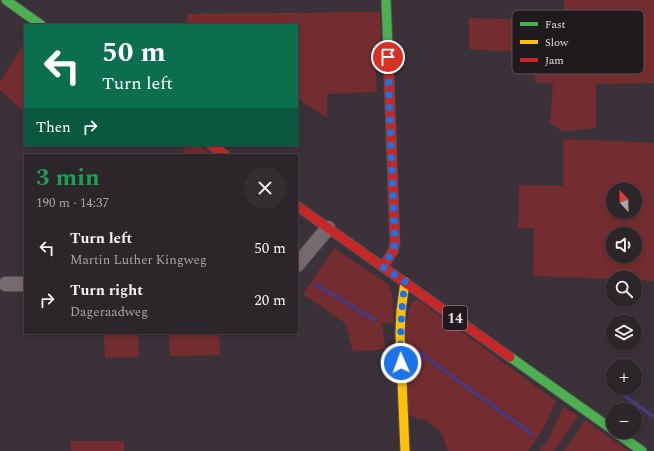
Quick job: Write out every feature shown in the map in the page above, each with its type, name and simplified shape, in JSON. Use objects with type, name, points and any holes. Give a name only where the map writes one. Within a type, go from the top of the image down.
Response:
[{"type":"main road","points":[[6,0],[39,24]]},
{"type":"main road","points":[[383,267],[393,251],[395,244],[386,0]]},
{"type":"main road","points":[[212,146],[224,154]]},
{"type":"main road","name":"14","points":[[298,207],[606,425]]},
{"type":"main road","points":[[405,282],[400,334],[405,451]]},
{"type":"main road","name":"14","points":[[625,439],[642,451]]},
{"type":"street","points":[[298,264],[328,228]]},
{"type":"street","points":[[6,284],[24,284]]},
{"type":"shaded area","points":[[564,0],[654,0],[654,83],[596,84],[596,128],[563,131],[550,124],[553,83],[535,82],[535,74],[644,74],[644,10],[564,10]]},
{"type":"shaded area","points":[[380,12],[381,47],[374,47],[377,92],[327,94],[327,118],[298,99],[298,24],[186,24],[187,14]]},
{"type":"shaded area","points":[[469,18],[512,19],[512,52],[469,49]]},
{"type":"shaded area","points":[[24,44],[24,112],[0,90],[0,82]]},
{"type":"shaded area","points":[[563,139],[654,143],[654,281],[642,280],[642,271],[606,271],[606,279],[533,276],[534,228],[518,228],[519,185],[563,186]]},
{"type":"shaded area","points":[[186,146],[200,146],[211,154],[181,154]]},
{"type":"shaded area","points":[[334,248],[389,285],[392,293],[394,323],[382,322],[385,349],[353,352],[345,323],[303,294]]},
{"type":"shaded area","points":[[417,299],[556,401],[543,430],[528,451],[448,451],[441,432],[426,420],[409,416],[404,329],[411,304]]},
{"type":"shaded area","points":[[104,334],[138,334],[139,357],[105,358]]},
{"type":"shaded area","points":[[169,334],[219,334],[220,355],[170,356]]},
{"type":"shaded area","points":[[563,407],[578,416],[554,451],[539,451],[549,438]]},
{"type":"shaded area","points":[[585,420],[606,435],[606,439],[612,439],[629,451],[564,451]]},
{"type":"shaded area","points":[[70,441],[124,441],[124,451],[71,451]]},
{"type":"waterway","points":[[315,284],[375,320]]},
{"type":"waterway","points":[[420,353],[532,434]]},
{"type":"waterway","points":[[624,395],[654,417]]},
{"type":"traffic: fast","points":[[6,0],[40,24]]},
{"type":"traffic: fast","points":[[386,0],[388,50]]},
{"type":"traffic: fast","points":[[510,357],[606,425]]},
{"type":"traffic: fast","points":[[625,439],[642,451]]},
{"type":"traffic: slow","points":[[405,282],[401,311],[400,334],[405,451]]},
{"type":"traffic: jam","points":[[383,267],[393,251],[395,244],[388,50]]},
{"type":"traffic: jam","points":[[212,146],[224,154]]},
{"type":"traffic: jam","points":[[298,207],[510,357]]},
{"type":"route","points":[[388,57],[395,244],[393,251],[383,267],[405,282],[401,312],[401,363]]}]
